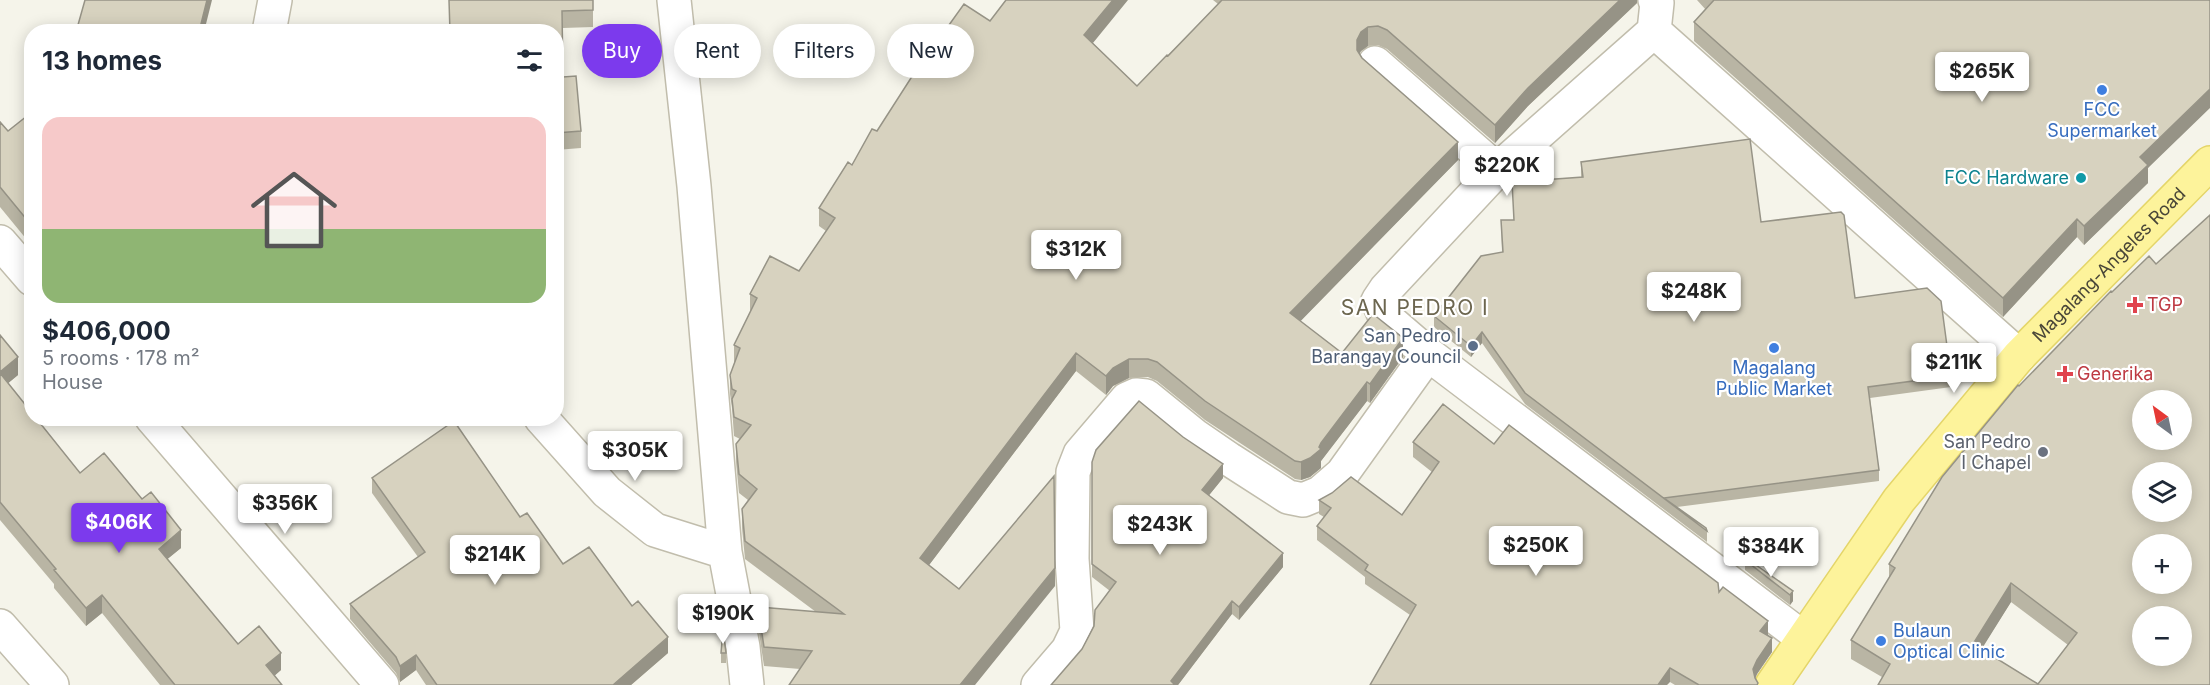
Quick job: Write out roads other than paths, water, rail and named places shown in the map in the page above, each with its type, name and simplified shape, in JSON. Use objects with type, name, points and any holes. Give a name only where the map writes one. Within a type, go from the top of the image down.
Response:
[{"type":"main road","name":"Magalang-Angeles Road","points":[[1773,685],[1899,500],[2019,356],[2210,163]]},
{"type":"street","points":[[270,24],[275,0]]},
{"type":"street","points":[[674,0],[694,186],[725,552],[743,647],[747,685]]},
{"type":"street","points":[[1803,638],[1428,354],[1385,317],[1378,302],[1386,288],[1497,170],[1654,16],[2019,356]]},
{"type":"street","points":[[1375,63],[1497,170]]},
{"type":"street","points":[[0,242],[24,270]]},
{"type":"street","points":[[1038,685],[1068,650],[1077,631],[1072,559],[1073,472],[1080,454],[1127,399],[1136,395],[1146,396],[1220,453],[1288,497],[1304,500],[1320,493],[1342,474],[1428,354]]},
{"type":"street","points":[[159,426],[382,685]]},
{"type":"street","points":[[548,426],[607,492],[655,530],[725,552]]},
{"type":"street","points":[[0,627],[52,685]]},
{"type":"place","name":"FCC Supermarket","points":[[2102,90]]},
{"type":"place","name":"FCC Hardware","points":[[2081,178]]},
{"type":"place","name":"TGP","points":[[2135,305]]},
{"type":"place","name":"San Pedro Ⅰ Barangay Council","points":[[1473,346]]},
{"type":"place","name":"Magalang Public Market","points":[[1774,348]]},
{"type":"place","name":"Generika","points":[[2065,374]]},
{"type":"place","name":"San Pedro I Chapel","points":[[2043,452]]},
{"type":"place","name":"Bulaun Optical Clinic","points":[[1881,641]]},
{"type":"district","name":"SAN PEDRO I","points":[[1415,308]]}]
